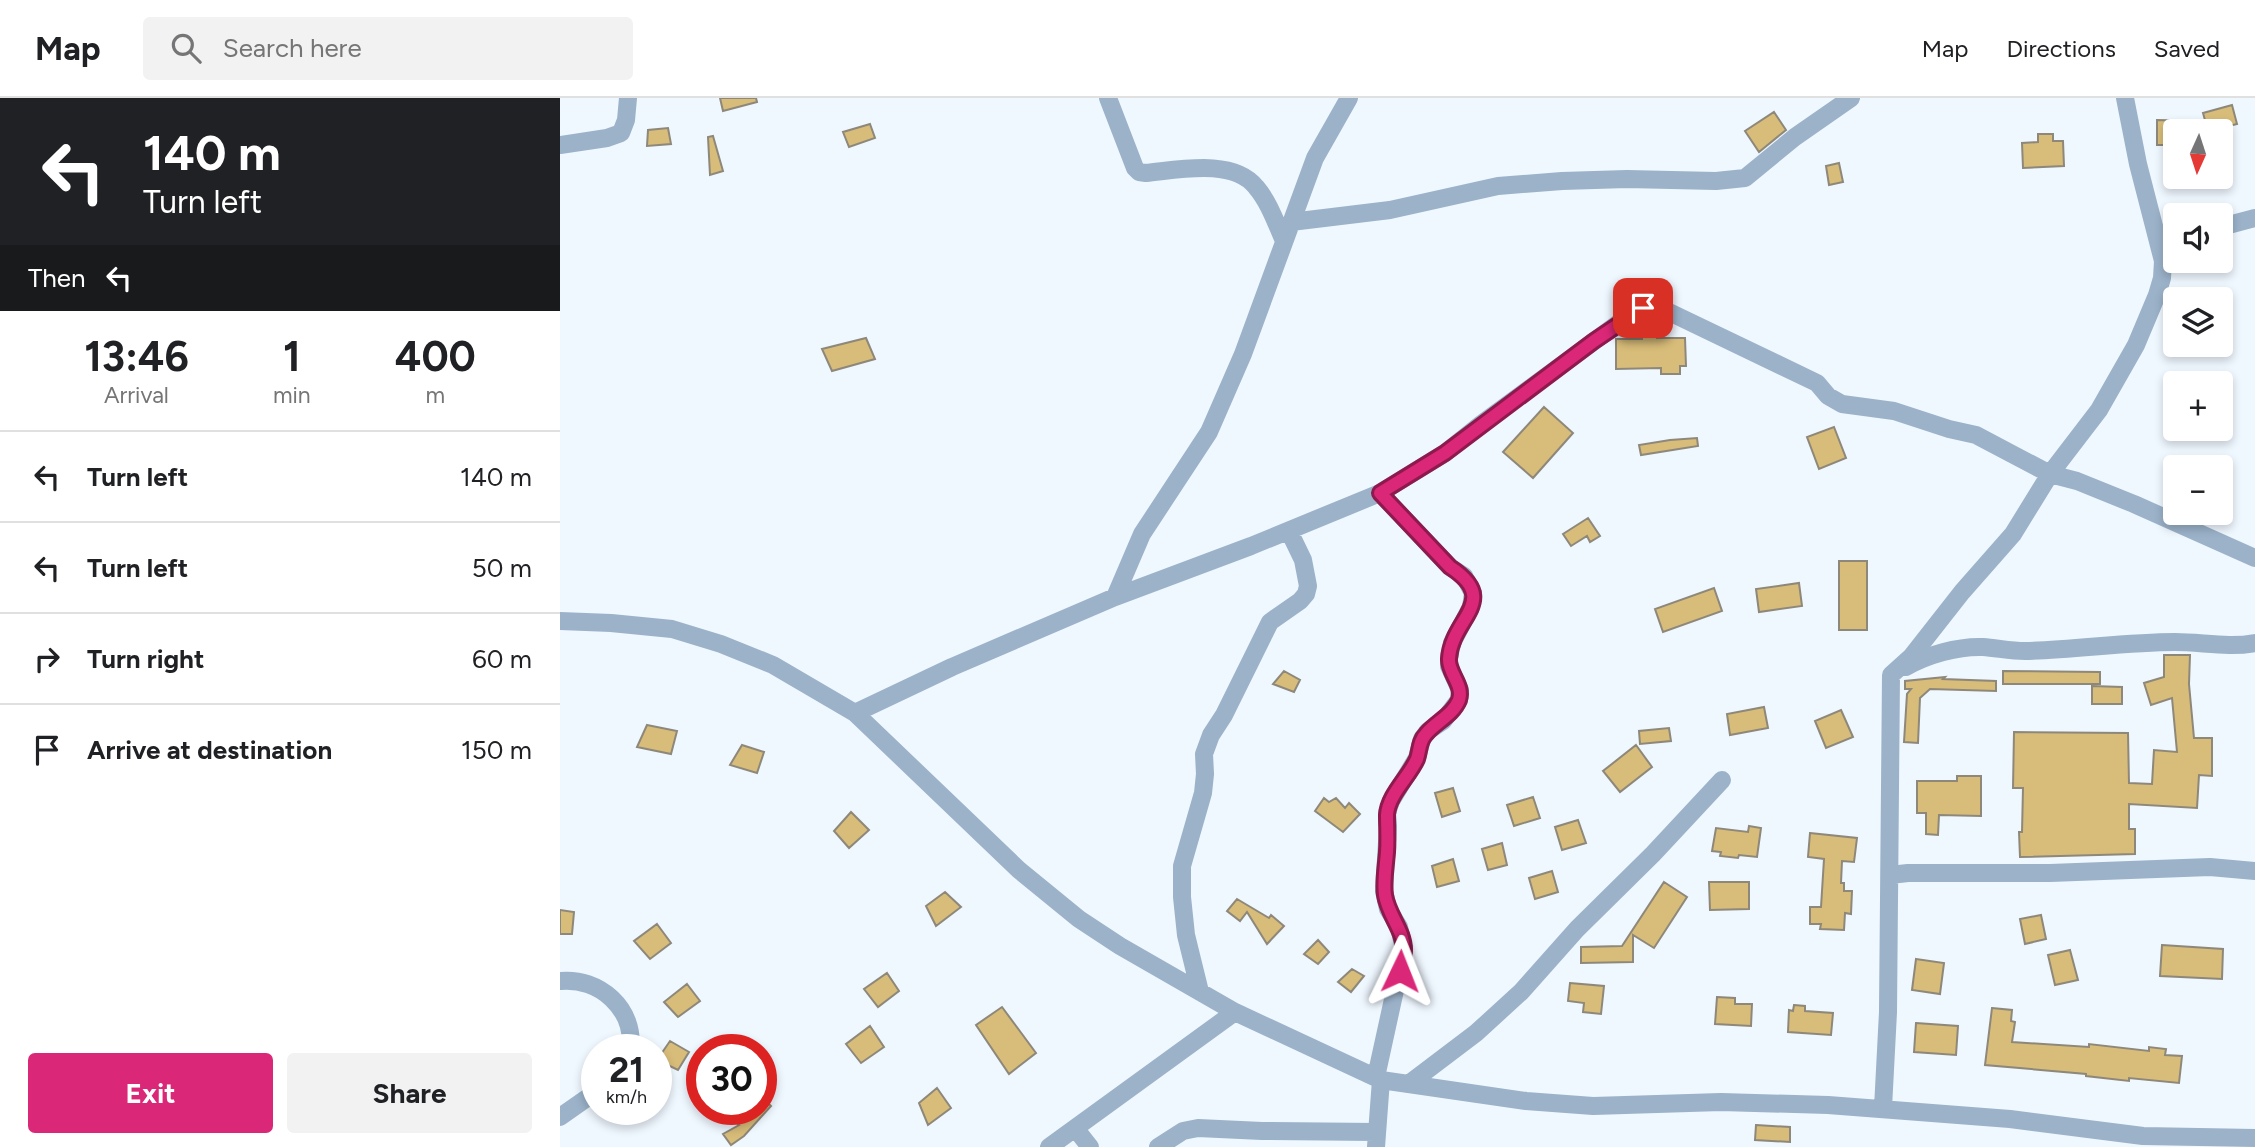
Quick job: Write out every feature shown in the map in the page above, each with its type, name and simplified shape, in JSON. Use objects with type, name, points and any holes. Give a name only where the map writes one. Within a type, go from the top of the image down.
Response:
[{"type":"street","points":[[560,145],[607,138],[621,133],[626,120],[628,98]]},
{"type":"street","points":[[1108,98],[1135,168],[1139,172],[1211,168],[1244,177],[1261,194],[1284,241]]},
{"type":"street","points":[[1115,597],[1142,534],[1209,432],[1243,354],[1315,158],[1349,98]]},
{"type":"street","points":[[1291,222],[1390,210],[1498,186],[1562,181],[1716,181],[1745,178],[1795,137],[1851,98]]},
{"type":"street","points":[[2125,98],[2138,164],[2163,261],[2162,278]]},
{"type":"street","points":[[2233,224],[2255,218]]},
{"type":"street","points":[[1883,1108],[1888,1012],[1891,675],[1911,657],[1962,592],[2013,534],[2050,474],[2099,410],[2136,345],[2165,273]]},
{"type":"street","points":[[855,713],[952,667],[1115,597],[1289,531],[1380,493],[1445,453],[1643,308],[1667,311],[1762,356],[1817,383],[1828,396],[1842,404],[1894,411],[1948,429],[1976,435],[2050,474],[2077,481],[2134,503],[2255,558]]},
{"type":"street","points":[[1158,1147],[1183,1131],[1198,1128],[1376,1139],[1378,1079],[1404,949],[1399,928],[1388,909],[1384,891],[1387,813],[1391,801],[1417,758],[1422,739],[1428,731],[1443,721],[1459,700],[1460,690],[1449,658],[1452,643],[1471,607],[1473,593],[1464,576],[1450,567],[1380,493]]},
{"type":"street","points":[[1200,992],[1186,935],[1182,866],[1203,793],[1204,754],[1210,735],[1224,715],[1270,622],[1300,601],[1306,593],[1308,586],[1303,560],[1289,531]]},
{"type":"street","points":[[560,621],[672,629],[773,665],[855,713],[957,813],[1028,878],[1079,919],[1235,1012],[1378,1079],[1526,1101],[1593,1106],[1721,1102],[1883,1108],[2010,1119],[2143,1136],[2255,1138]]},
{"type":"street","points":[[1891,675],[1918,660],[1951,651],[1982,647],[2007,651],[2146,643],[2237,646],[2255,643]]},
{"type":"street","points":[[1410,1083],[1476,1033],[1521,992],[1577,929],[1653,854],[1722,780]]},
{"type":"street","points":[[1890,876],[1908,873],[2123,871],[2210,867],[2255,871]]},
{"type":"street","points":[[560,981],[571,980],[597,986],[612,997],[626,1018],[631,1034]]},
{"type":"street","points":[[1049,1147],[1235,1012]]},
{"type":"street","points":[[560,1117],[581,1102]]},
{"type":"street","points":[[1075,1128],[1090,1147]]},
{"type":"building","points":[[720,98],[756,98],[757,102],[723,111]]},
{"type":"building","points":[[2232,105],[2237,124],[2233,125],[2233,119],[2205,119],[2203,113]]},
{"type":"building","points":[[1774,112],[1786,130],[1759,152],[1745,131]]},
{"type":"building","points":[[2157,120],[2163,120],[2163,145],[2157,145]]},
{"type":"building","points":[[870,124],[875,138],[849,147],[843,132]]},
{"type":"building","points":[[668,128],[671,144],[647,146],[648,130]]},
{"type":"building","points":[[2038,134],[2053,134],[2053,141],[2063,141],[2064,166],[2023,168],[2022,143],[2038,142]]},
{"type":"building","points":[[713,136],[723,171],[710,175],[708,137]]},
{"type":"building","points":[[1839,163],[1843,182],[1829,185],[1826,166]]},
{"type":"building","points":[[1642,333],[1657,333],[1657,338],[1685,338],[1686,366],[1680,366],[1680,374],[1661,374],[1661,368],[1616,369],[1616,339],[1642,339]]},
{"type":"building","points":[[866,338],[875,359],[832,371],[822,349]]},
{"type":"building","points":[[1544,407],[1573,433],[1533,478],[1503,452]]},
{"type":"building","points":[[1834,427],[1846,458],[1819,469],[1807,437]]},
{"type":"building","points":[[1697,438],[1698,446],[1641,455],[1639,445]]},
{"type":"building","points":[[1588,518],[1600,536],[1590,542],[1587,536],[1571,546],[1563,534]]},
{"type":"building","points":[[1839,561],[1867,561],[1867,630],[1839,630]]},
{"type":"building","points":[[1799,583],[1802,606],[1759,612],[1756,589]]},
{"type":"building","points":[[1714,588],[1722,611],[1663,632],[1655,609]]},
{"type":"building","points":[[2164,655],[2190,655],[2189,684],[2194,738],[2212,738],[2212,776],[2199,775],[2197,808],[2129,804],[2129,829],[2135,829],[2135,854],[2020,857],[2023,788],[2013,788],[2014,732],[2128,733],[2129,783],[2152,784],[2154,750],[2177,752],[2172,698],[2151,705],[2144,683],[2164,677]]},
{"type":"building","points":[[1284,671],[1300,680],[1294,692],[1273,684]]},
{"type":"building","points":[[2003,671],[2100,672],[2100,684],[2003,684]]},
{"type":"building","points":[[1945,677],[1943,679],[1996,681],[1996,691],[1930,689],[1920,698],[1918,743],[1904,742],[1907,694],[1911,689],[1905,689],[1905,681]]},
{"type":"building","points":[[2092,686],[2122,687],[2122,704],[2092,704]]},
{"type":"building","points":[[1764,707],[1768,728],[1730,735],[1727,714]]},
{"type":"building","points":[[1841,710],[1853,737],[1826,748],[1815,721]]},
{"type":"building","points":[[647,725],[677,731],[671,754],[637,747]]},
{"type":"building","points":[[1669,728],[1671,741],[1640,744],[1639,731]]},
{"type":"building","points":[[742,745],[764,752],[757,773],[730,765]]},
{"type":"building","points":[[1636,745],[1652,767],[1620,792],[1603,771]]},
{"type":"building","points":[[1957,776],[1981,776],[1981,816],[1939,815],[1938,835],[1926,834],[1926,813],[1917,813],[1917,781],[1957,781]]},
{"type":"building","points":[[1453,788],[1460,811],[1442,817],[1435,793]]},
{"type":"building","points":[[1533,797],[1540,818],[1514,826],[1507,805]]},
{"type":"building","points":[[1324,798],[1329,802],[1336,798],[1345,808],[1349,803],[1360,814],[1343,832],[1315,811]]},
{"type":"building","points":[[851,812],[869,830],[849,848],[834,831]]},
{"type":"building","points":[[1578,820],[1586,843],[1562,850],[1555,827]]},
{"type":"building","points":[[1749,826],[1761,828],[1757,857],[1720,856],[1721,852],[1712,851],[1716,828],[1748,832]]},
{"type":"building","points":[[1810,833],[1857,838],[1854,862],[1842,861],[1841,883],[1844,883],[1844,891],[1852,891],[1851,914],[1845,913],[1844,930],[1820,929],[1821,924],[1810,924],[1810,907],[1821,907],[1824,859],[1808,857]]},
{"type":"building","points":[[1502,843],[1507,865],[1488,870],[1482,849]]},
{"type":"building","points":[[1453,859],[1459,881],[1437,887],[1432,866]]},
{"type":"building","points":[[1552,871],[1558,892],[1535,899],[1529,878]]},
{"type":"building","points":[[1664,882],[1687,897],[1654,948],[1633,935],[1633,962],[1581,963],[1581,947],[1622,946]]},
{"type":"building","points":[[1709,882],[1749,882],[1749,909],[1710,910]]},
{"type":"building","points":[[945,892],[961,907],[936,926],[926,906]]},
{"type":"building","points":[[1237,899],[1269,918],[1271,915],[1284,926],[1267,944],[1247,912],[1240,921],[1227,911]]},
{"type":"building","points":[[560,910],[574,912],[572,934],[560,934]]},
{"type":"building","points":[[2041,915],[2046,939],[2025,944],[2020,919]]},
{"type":"building","points":[[657,924],[671,943],[650,959],[634,941]]},
{"type":"building","points":[[1318,940],[1329,952],[1318,964],[1304,954]]},
{"type":"building","points":[[2162,945],[2223,949],[2222,979],[2160,976]]},
{"type":"building","points":[[2070,950],[2078,980],[2055,985],[2048,955]]},
{"type":"building","points":[[1916,959],[1944,963],[1940,994],[1912,990]]},
{"type":"building","points":[[1352,969],[1364,976],[1351,992],[1338,982]]},
{"type":"building","points":[[887,973],[899,991],[878,1007],[864,989]]},
{"type":"building","points":[[1570,983],[1604,986],[1601,1014],[1583,1012],[1584,1003],[1568,1001]]},
{"type":"building","points":[[687,984],[700,1001],[678,1017],[664,1002]]},
{"type":"building","points":[[1717,997],[1735,998],[1735,1004],[1752,1004],[1751,1026],[1715,1024]]},
{"type":"building","points":[[1794,1005],[1805,1006],[1805,1011],[1833,1013],[1831,1035],[1788,1032],[1789,1010],[1793,1011]]},
{"type":"building","points":[[1002,1007],[1036,1053],[1009,1074],[976,1025]]},
{"type":"building","points":[[1992,1008],[2012,1010],[2011,1021],[2015,1022],[2012,1042],[2089,1047],[2089,1044],[2149,1051],[2149,1047],[2166,1049],[2165,1055],[2182,1056],[2179,1083],[2129,1078],[2129,1081],[2086,1074],[1985,1065]]},
{"type":"building","points":[[1916,1023],[1958,1026],[1956,1055],[1914,1052]]},
{"type":"building","points":[[870,1026],[884,1047],[861,1063],[846,1044]]},
{"type":"building","points":[[672,1042],[686,1050],[686,1057],[678,1070],[672,1067]]},
{"type":"building","points":[[937,1088],[951,1108],[928,1125],[919,1103]]},
{"type":"building","points":[[739,1125],[754,1125],[731,1145],[723,1134]]},
{"type":"building","points":[[1756,1125],[1790,1127],[1790,1142],[1755,1140]]},
{"type":"route","points":[[1400,971],[1404,949],[1399,928],[1388,909],[1384,891],[1387,813],[1391,801],[1417,758],[1422,739],[1428,731],[1443,721],[1459,700],[1460,690],[1449,658],[1452,643],[1471,607],[1473,593],[1464,576],[1450,567],[1380,493],[1445,453],[1594,341],[1643,308]]}]
